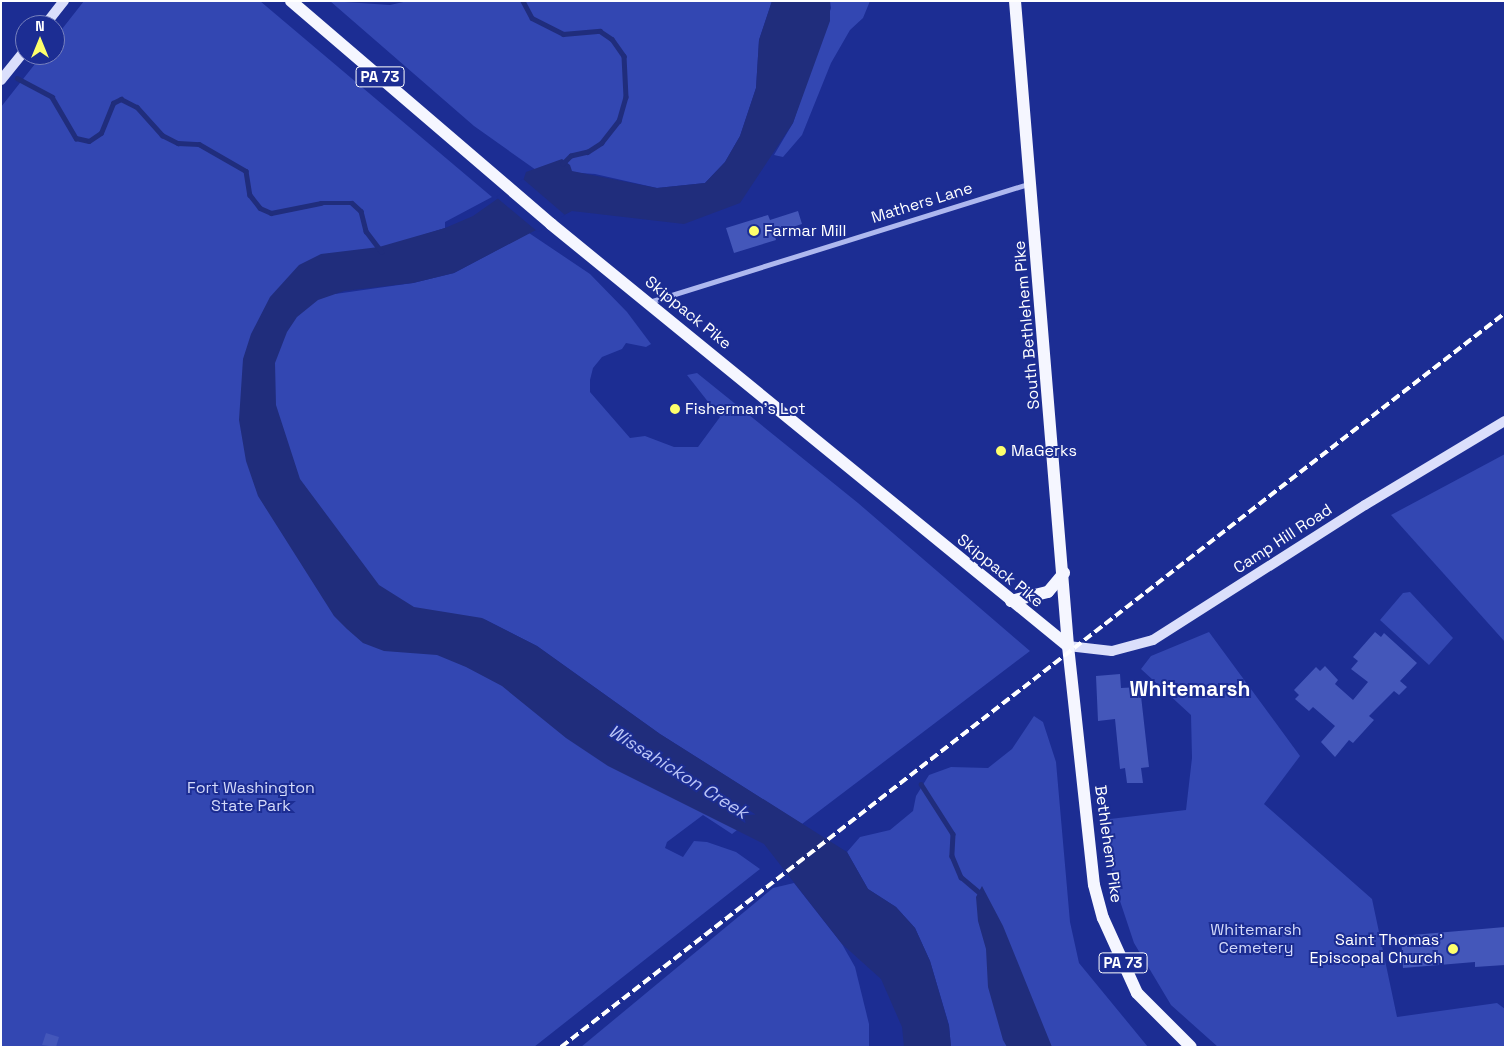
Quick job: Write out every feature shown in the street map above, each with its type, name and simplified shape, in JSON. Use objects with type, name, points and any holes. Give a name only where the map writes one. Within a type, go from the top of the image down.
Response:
[{"type":"main road","name":"Skippack Pike","points":[[291,1],[551,224],[649,302],[1068,646]]},
{"type":"main road","name":"South Bethlehem Pike","points":[[1015,1],[1032,182],[1064,573],[1068,646]]},
{"type":"main road","points":[[1011,601],[1048,592],[1064,573]]},
{"type":"main road","name":"Bethlehem Pike","points":[[1068,646],[1088,844],[1103,918],[1137,993],[1191,1047]]},
{"type":"street","points":[[53,15],[64,1]]},
{"type":"street","points":[[1,80],[15,62]]},
{"type":"street","name":"Mathers Lane","points":[[649,302],[1032,182]]},
{"type":"street","name":"Camp Hill Road","points":[[1068,646],[1112,652],[1153,640],[1365,505],[1505,422]]},
{"type":"green space","name":"Fort Washington State Park","points":[[84,1],[260,1],[492,197],[445,222],[445,228],[423,235],[335,294],[413,283],[454,273],[529,233],[590,274],[627,312],[651,344],[646,347],[626,343],[622,349],[602,357],[593,368],[590,380],[590,392],[630,438],[645,436],[674,447],[698,447],[720,417],[687,375],[697,373],[858,503],[1030,651],[802,824],[660,734],[537,646],[482,618],[761,811],[732,834],[703,815],[667,842],[665,848],[683,857],[694,841],[707,842],[736,852],[760,869],[534,1047],[1,1047],[1,107],[34,65],[65,65],[65,25]]},
{"type":"green space","points":[[330,1],[390,5],[408,1],[772,1],[759,40],[756,88],[740,136],[725,162],[705,183],[657,188],[595,174],[536,170],[474,126]]},
{"type":"green space","points":[[830,1],[870,1],[863,18],[850,30],[831,63],[802,135],[783,157],[774,155],[793,123],[831,8]]},
{"type":"green space","points":[[1505,454],[1505,642],[1391,515]]},
{"type":"green space","points":[[1410,592],[1453,638],[1429,665],[1380,620],[1403,593]]},
{"type":"green space","name":"Whitemarsh Cemetery","points":[[1209,632],[1300,756],[1264,804],[1372,899],[1397,1017],[1497,1003],[1505,1009],[1505,1047],[1218,1047],[1171,1005],[1134,943],[1112,877],[1110,819],[1186,810],[1192,758],[1191,715],[1141,669],[1151,656]]},
{"type":"green space","points":[[1034,716],[1043,722],[1056,762],[1070,922],[1079,963],[1148,1047],[951,1047],[949,1025],[930,961],[915,928],[896,907],[868,889],[847,852],[860,837],[890,830],[913,811],[916,796],[929,775],[951,767],[988,768],[1012,749]]},
{"type":"green space","points":[[794,883],[842,944],[855,967],[869,1024],[869,1047],[581,1047],[773,888]]},
{"type":"water","name":"Wissahickon Creek","points":[[772,1],[830,1],[830,21],[793,123],[740,203],[684,224],[572,211],[454,273],[413,283],[344,291],[318,300],[297,317],[287,332],[275,363],[276,405],[300,479],[379,585],[414,607],[482,618],[537,646],[660,734],[847,852],[868,889],[896,907],[915,928],[930,961],[949,1026],[951,1047],[904,1047],[902,1027],[881,979],[842,944],[764,844],[608,766],[566,738],[502,686],[466,667],[437,655],[384,651],[363,643],[334,616],[258,496],[246,461],[239,420],[243,359],[251,334],[270,297],[299,265],[321,254],[379,247],[445,228],[473,216],[523,181],[526,172],[562,159],[570,165],[572,171],[657,188],[705,183],[725,162],[740,136],[756,88],[759,40]]},
{"type":"water","points":[[982,886],[1003,926],[1052,1047],[1007,1047],[1003,1040],[988,987],[986,949],[978,921],[976,897]]},
{"type":"pier","points":[[523,179],[565,215],[538,232],[496,197]]},
{"type":"building","name":"Farmar Mill","points":[[798,211],[802,224],[774,233],[776,240],[734,253],[726,228],[768,215],[770,220]]},
{"type":"building","points":[[1375,632],[1381,637],[1384,633],[1417,663],[1400,681],[1407,687],[1399,695],[1394,691],[1369,716],[1374,720],[1353,743],[1349,740],[1335,757],[1321,742],[1335,726],[1313,707],[1309,711],[1295,699],[1299,695],[1294,690],[1316,667],[1320,671],[1325,666],[1338,680],[1335,684],[1353,700],[1368,682],[1351,669],[1358,661],[1353,657]]},
{"type":"building","points":[[1120,674],[1121,688],[1140,687],[1149,767],[1141,768],[1143,783],[1127,783],[1125,768],[1120,769],[1115,719],[1098,721],[1096,676]]},
{"type":"building","name":"Saint Thomas' Episcopal Church","points":[[1505,927],[1505,965],[1475,967],[1475,962],[1403,968],[1401,936]]},
{"type":"building","points":[[46,1033],[59,1037],[56,1047],[42,1045]]},
{"type":"waterway","points":[[523,1],[532,18],[563,34],[600,31],[612,39],[624,56],[626,97],[619,121],[602,143],[588,152],[571,156],[563,164]]},
{"type":"waterway","points":[[17,78],[52,97],[76,138],[89,141],[101,133],[113,103],[121,99],[137,107],[162,135],[178,143],[199,144],[246,171],[250,195],[260,208],[271,213],[321,203],[352,203],[361,211],[366,231],[382,252]]},
{"type":"waterway","points":[[921,784],[953,834],[952,856],[961,877],[981,894]]},
{"type":"railway","points":[[561,1047],[1505,313]]},
{"type":"place","name":"Farmar Mill","points":[[754,231]]},
{"type":"place","name":"Fisherman's Lot","points":[[675,409]]},
{"type":"place","name":"MaGerks","points":[[1001,451]]},
{"type":"place","name":"Saint Thomas' Episcopal Church","points":[[1453,949]]},
{"type":"district","name":"Whitemarsh","points":[[1190,689]]}]
